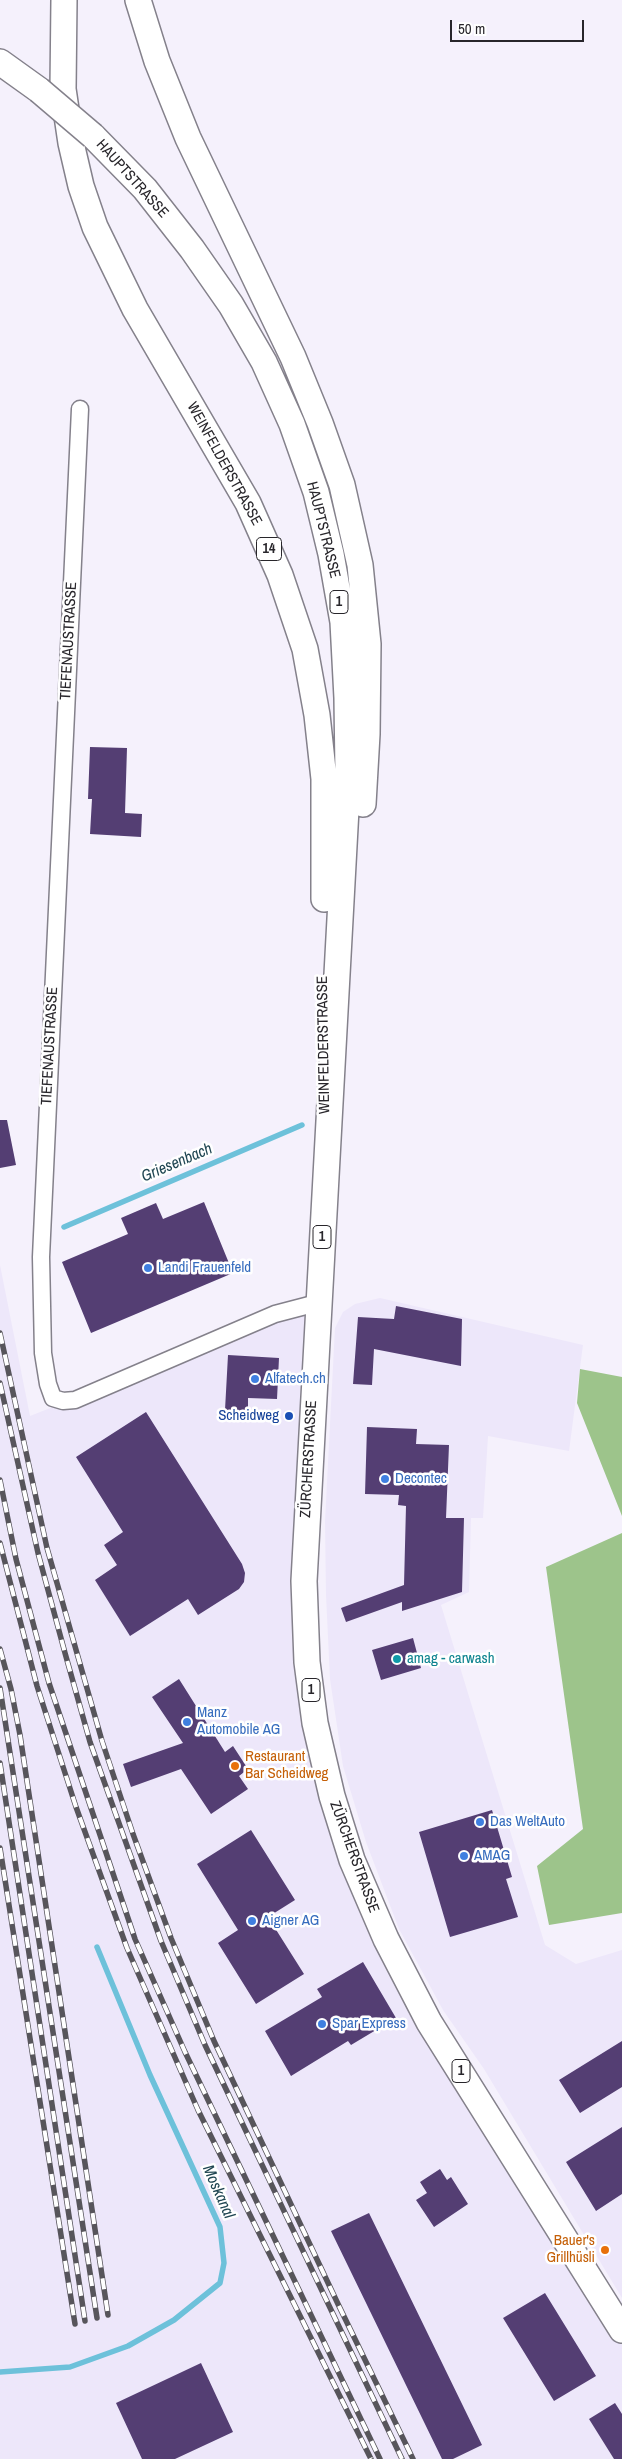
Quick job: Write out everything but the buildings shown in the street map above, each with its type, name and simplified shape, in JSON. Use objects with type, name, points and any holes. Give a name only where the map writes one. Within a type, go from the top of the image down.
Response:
[{"type":"main road","name":"WEINFELDERSTRASSE","points":[[64,0],[63,89],[81,186],[95,227],[135,308],[248,503],[280,575],[304,649],[317,714],[324,779],[325,892],[321,1018],[323,1102],[328,1139]]},
{"type":"main road","name":"WEINFELDERSTRASSE","points":[[138,0],[157,61],[188,138],[293,356],[320,423],[342,485],[360,565],[368,644],[367,734],[354,970],[344,1065],[328,1139]]},
{"type":"main road","name":"HAUPTSTRASSE","points":[[0,62],[39,90],[93,136],[145,190],[192,249],[231,305],[264,362],[292,424],[316,492],[331,554],[343,622],[347,698],[348,772],[328,1139]]},
{"type":"main road","name":"ZÜRCHERSTRASSE","points":[[328,1139],[317,1303],[304,1582],[307,1662],[315,1723],[332,1796],[352,1860],[374,1913],[429,2022],[622,2330]]},
{"type":"street","name":"TIEFENAUSTRASSE","points":[[80,409],[41,1257],[43,1353],[48,1384],[53,1398],[63,1402],[75,1400],[275,1314],[317,1303]]},
{"type":"shaded area","points":[[0,1265],[30,1416],[317,1303],[315,1723],[386,1939],[622,2330],[622,2459],[0,2459]]},
{"type":"shaded area","points":[[380,1298],[583,1345],[569,1451],[488,1436],[483,1518],[471,1518],[469,1592],[441,1605],[545,1945],[576,1964],[622,1950],[622,2298],[484,2069],[443,2010],[399,1929],[366,1842],[343,1766],[330,1679],[326,1595],[325,1521],[335,1328],[343,1312],[355,1304]]},
{"type":"green space","points":[[580,1369],[622,1377],[622,1516],[577,1403]]},
{"type":"green space","points":[[622,1533],[622,1913],[549,1925],[537,1866],[583,1829],[546,1567]]},
{"type":"waterway","name":"Griesenbach","points":[[64,1227],[302,1125]]},
{"type":"waterway","name":"Moskanal","points":[[0,2372],[70,2367],[128,2346],[174,2320],[220,2283],[224,2263],[220,2227],[150,2075],[97,1947]]},
{"type":"railway","points":[[0,1333],[47,1548],[102,1741],[171,1938],[214,2041],[413,2459]]},
{"type":"railway","points":[[0,1383],[38,1553],[90,1742],[161,1941],[205,2045],[402,2459]]},
{"type":"railway","points":[[0,1480],[16,1559],[49,1683],[135,1939],[185,2052],[380,2459]]},
{"type":"railway","points":[[0,1543],[37,1686],[76,1807],[127,1948],[198,2110],[371,2459]]},
{"type":"railway","points":[[0,1649],[11,1689],[20,1735],[108,2315]]},
{"type":"railway","points":[[0,1688],[97,2318]]},
{"type":"railway","points":[[0,1763],[85,2321]]},
{"type":"railway","points":[[0,1848],[75,2324]]},
{"type":"place","name":"Landi Frauenfeld","points":[[148,1268]]},
{"type":"place","name":"Alfatech.ch","points":[[255,1379]]},
{"type":"place","name":"Scheidweg","points":[[289,1416]]},
{"type":"place","name":"Decontec","points":[[385,1479]]},
{"type":"place","name":"amag - carwash","points":[[397,1659]]},
{"type":"place","name":"Manz Automobile AG","points":[[187,1722]]},
{"type":"place","name":"Restaurant Bar Scheidweg","points":[[235,1766]]},
{"type":"place","name":"Das WeltAuto","points":[[480,1822]]},
{"type":"place","name":"AMAG","points":[[464,1856]]},
{"type":"place","name":"Aigner AG","points":[[252,1921]]},
{"type":"place","name":"Spar Express","points":[[322,2024]]},
{"type":"place","name":"Bauer's Grillhüsli","points":[[605,2250]]}]
